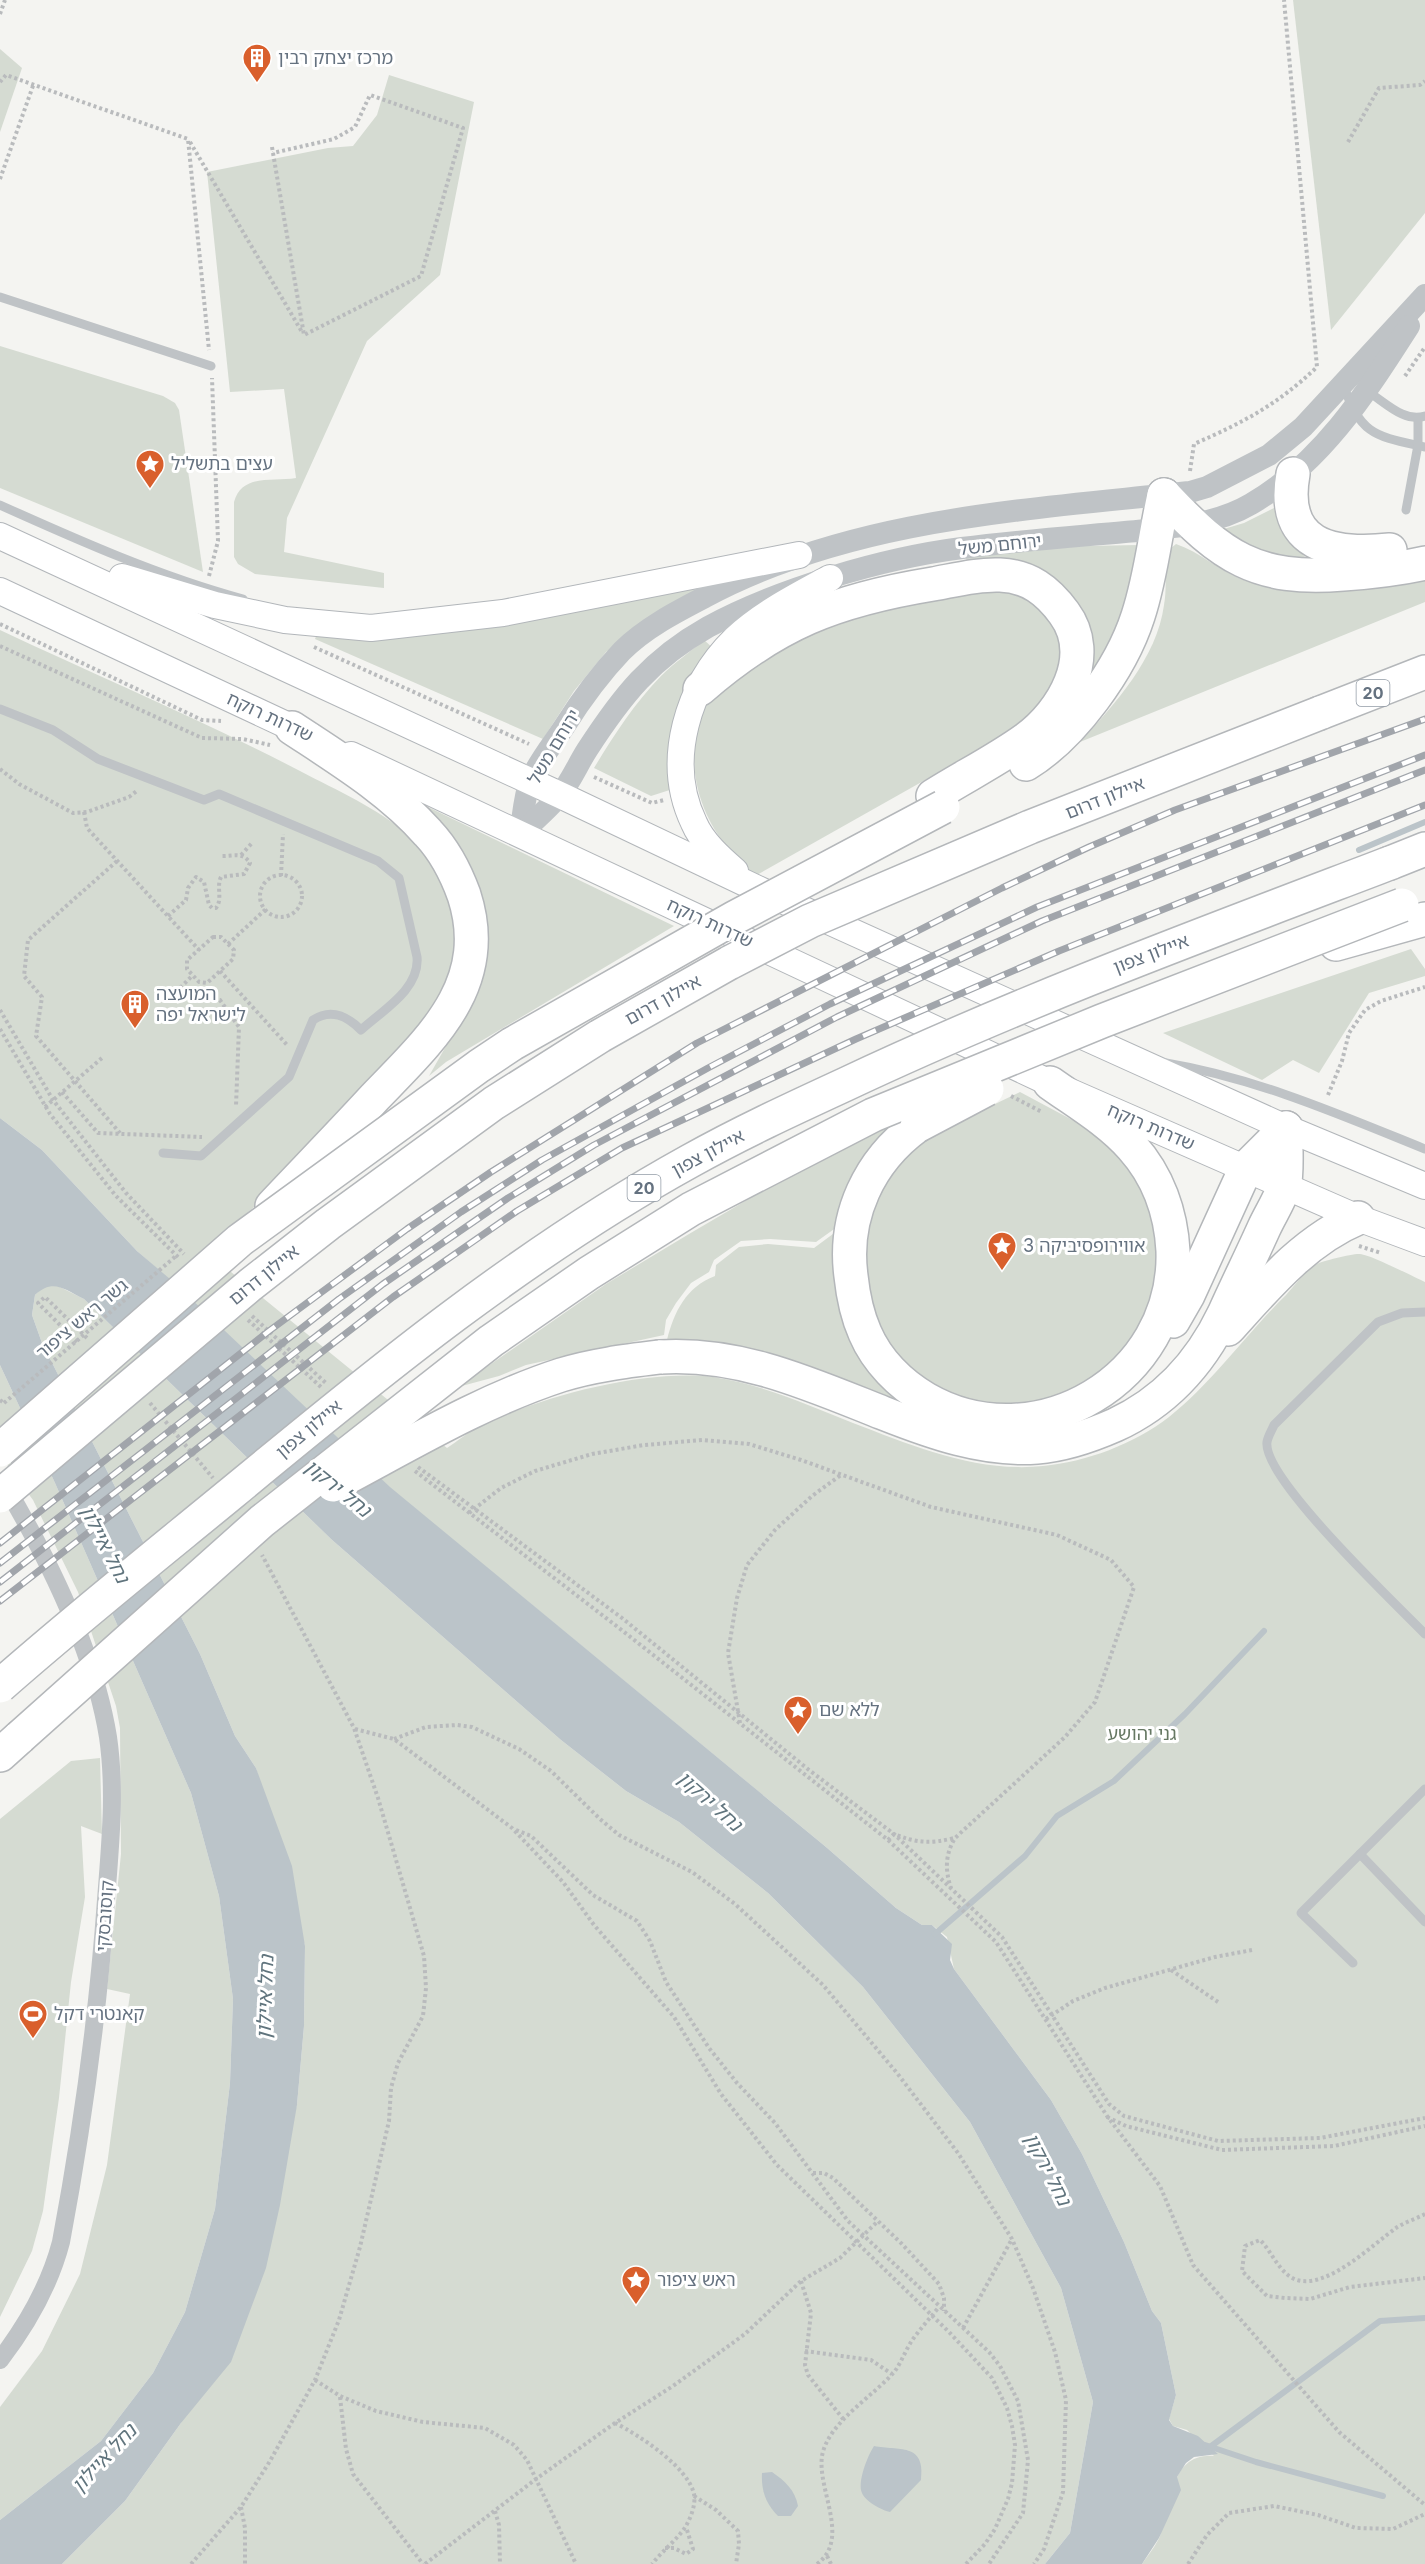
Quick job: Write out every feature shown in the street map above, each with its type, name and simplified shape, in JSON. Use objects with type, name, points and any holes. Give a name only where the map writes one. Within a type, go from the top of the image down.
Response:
[{"type":"highway","points":[[1293,474],[1289,494],[1292,513],[1298,524],[1320,545],[1350,551],[1425,546]]},
{"type":"highway","points":[[938,801],[1028,763],[1062,736],[1091,703],[1121,653],[1138,617],[1156,529],[1181,503],[1227,552],[1251,564],[1289,575],[1317,576],[1369,572],[1425,563]]},
{"type":"highway","points":[[240,1240],[512,1044],[938,801],[1026,739],[1058,706],[1076,669],[1078,652],[1075,634],[1067,617],[1052,597],[1035,584],[1000,575],[973,577],[903,589],[844,603],[789,626],[762,641],[700,689]]},
{"type":"highway","name":"איילון דרום","points":[[0,1496],[250,1285],[328,1224],[486,1108],[600,1036],[729,963],[810,921],[1030,827],[1425,672]]},
{"type":"highway","points":[[0,1450],[240,1240],[419,1051],[442,1023],[459,994],[470,965],[471,925],[462,889],[441,850],[415,819],[378,788],[292,728]]},
{"type":"highway","name":"איילון צפון","points":[[0,1686],[344,1400],[418,1342],[533,1260],[630,1196],[720,1145],[890,1064],[1091,978],[1425,849]]},
{"type":"highway","name":"20","points":[[10,1746],[262,1521],[491,1341],[589,1272],[691,1209],[873,1115],[1192,986],[1416,911]]},
{"type":"highway","points":[[1192,986],[917,1126],[896,1143],[879,1162],[865,1186],[854,1217],[849,1260],[855,1298],[864,1332],[882,1360],[899,1380],[919,1395],[946,1409],[978,1418],[1008,1420],[1058,1413],[1098,1399],[1117,1389],[1150,1355],[1188,1295],[1246,1168],[1286,1128]]},
{"type":"highway","points":[[1050,1083],[1111,1126],[1139,1155],[1152,1174],[1164,1203],[1170,1225],[1173,1261],[1169,1291],[1162,1314],[1143,1350],[1107,1388],[1086,1401],[1058,1413]]},
{"type":"highway","points":[[1186,1374],[1214,1336],[1284,1185],[1286,1128]]},
{"type":"highway","points":[[262,1521],[472,1412],[534,1385],[588,1368],[660,1357],[715,1358],[751,1365],[796,1379],[942,1434],[986,1445],[1034,1448],[1074,1440],[1125,1420],[1155,1402],[1186,1374],[1290,1263],[1327,1233],[1358,1218]]},
{"type":"main road","points":[[0,536],[762,891],[1286,1128],[1425,1186]]},
{"type":"main road","points":[[30,550],[215,605],[285,620],[371,628],[502,614],[799,555]]},
{"type":"main road","points":[[762,891],[727,864],[694,825],[684,794],[680,764],[681,741],[692,705],[721,654],[769,612],[830,578]]},
{"type":"main road","name":"שדרות רוקח","points":[[7,598],[520,834],[1050,1083],[1358,1218],[1425,1243]]},
{"type":"street","name":"ירוחם משל","points":[[520,834],[530,781],[548,752],[592,686],[622,650],[651,628],[718,590],[799,555],[876,534],[956,519],[1181,503],[1269,455],[1303,428],[1342,382],[1425,295]]},
{"type":"street","name":"ירוחם משל","points":[[1181,503],[1209,521],[1251,505],[1293,474],[1314,455],[1352,411],[1425,301]]},
{"type":"street","name":"ירוחם משל","points":[[520,834],[560,795],[576,767],[632,685],[659,660],[711,626],[769,600],[830,578],[960,548],[1156,529]]},
{"type":"street","name":"קוסובסקי","points":[[0,1477],[58,1587],[85,1652],[108,1738],[113,1799],[100,1988],[61,2242],[57,2260],[24,2325],[0,2360]]},
{"type":"lane","points":[[0,297],[211,366]]},
{"type":"lane","points":[[1342,382],[1367,391],[1404,416],[1421,417],[1422,446],[1406,510]]},
{"type":"lane","points":[[1342,382],[1352,411],[1367,429],[1393,440],[1422,446]]},
{"type":"lane","points":[[0,506],[116,557],[201,587],[252,601]]},
{"type":"lane","points":[[292,610],[353,620],[456,619]]},
{"type":"lane","points":[[0,708],[53,730],[98,759],[204,800],[219,794],[378,861],[399,878],[418,965],[412,983],[361,1030],[350,1018],[337,1015],[321,1015],[313,1020],[289,1077],[201,1155],[163,1153]]},
{"type":"lane","points":[[1130,1057],[1195,1068],[1322,1107],[1425,1149]]},
{"type":"lane","points":[[1425,1312],[1402,1312],[1378,1322],[1275,1425],[1267,1443],[1272,1462],[1302,1506],[1425,1634]]},
{"type":"lane","points":[[1353,1963],[1301,1913],[1425,1790]]},
{"type":"lane","points":[[1360,1854],[1425,1922]]},
{"type":"path","points":[[0,14],[5,0]]},
{"type":"path","points":[[1181,503],[1194,444],[1248,420],[1294,389],[1317,367],[1284,0]]},
{"type":"path","points":[[0,82],[6,75],[34,83],[188,139],[304,335]]},
{"type":"path","points":[[1348,142],[1379,88],[1420,85],[1425,81]]},
{"type":"path","points":[[0,179],[34,83]]},
{"type":"path","points":[[273,153],[334,139],[355,127],[370,95],[464,128],[421,276],[304,335]]},
{"type":"path","points":[[188,139],[211,366],[218,541],[208,580]]},
{"type":"path","points":[[272,147],[304,335]]},
{"type":"path","points":[[0,624],[202,720],[224,721]]},
{"type":"path","points":[[311,645],[548,752]]},
{"type":"path","points":[[0,646],[202,738],[243,739],[270,746],[251,736]]},
{"type":"path","points":[[576,767],[652,803],[684,794]]},
{"type":"path","points":[[0,769],[19,784],[73,813],[84,812],[129,797],[150,779]]},
{"type":"path","points":[[84,812],[87,828],[199,950]]},
{"type":"path","points":[[281,876],[283,822]]},
{"type":"path","points":[[241,855],[253,842]]},
{"type":"path","points":[[168,916],[186,900],[188,888],[196,877],[204,882],[209,904],[212,908],[216,908],[220,903],[219,881],[221,877],[244,874],[250,863],[246,857],[241,855],[222,856]]},
{"type":"path","points":[[117,861],[28,940],[24,976],[42,997],[36,1036],[120,1133]]},
{"type":"path","points":[[274,876],[281,876],[288,876],[302,890],[300,905],[287,917],[273,916],[260,902],[261,887],[274,876]]},
{"type":"path","points":[[228,944],[267,909]]},
{"type":"path","points":[[213,937],[221,937],[228,944],[234,950],[233,959],[207,983],[199,982],[187,969],[187,960],[213,937]]},
{"type":"path","points":[[220,971],[298,1056]]},
{"type":"path","points":[[193,976],[177,993],[220,1000],[239,1027],[235,1114]]},
{"type":"path","points":[[1322,1107],[1342,1061],[1348,1033],[1365,1010],[1381,1001],[1425,987]]},
{"type":"path","points":[[0,1010],[53,1100],[126,1193],[190,1260]]},
{"type":"path","points":[[0,1029],[45,1107],[116,1196],[185,1264]]},
{"type":"path","points":[[45,1107],[102,1058]]},
{"type":"path","points":[[62,1092],[98,1133],[208,1137]]},
{"type":"path","points":[[1327,1233],[1338,1243],[1350,1243],[1382,1254]]},
{"type":"path","name":"גשר ראש ציפור","points":[[2,1401],[77,1342],[181,1252]]},
{"type":"path","points":[[77,1342],[38,1303],[45,1297],[94,1346]]},
{"type":"path","points":[[250,1314],[328,1385]]},
{"type":"path","points":[[246,1319],[324,1389]]},
{"type":"path","points":[[469,1514],[501,1488],[535,1471],[592,1454],[645,1445],[703,1440],[749,1444],[931,1507],[1057,1535],[1111,1560],[1134,1587],[1095,1702],[1065,1737],[955,1838],[949,1849],[946,1872],[952,1888]]},
{"type":"path","points":[[414,1463],[622,1618],[894,1834],[1002,1937],[1109,2104],[1124,2116],[1218,2141],[1320,2138],[1425,2118]]},
{"type":"path","points":[[410,1468],[888,1840],[996,1942],[1107,2116],[1160,2187],[1193,2265],[1339,2432],[1425,2505]]},
{"type":"path","points":[[740,1724],[728,1653],[737,1598],[747,1565],[775,1530],[812,1496],[842,1475]]},
{"type":"path","points":[[394,1738],[426,1727],[457,1725],[472,1727],[493,1736],[519,1749],[551,1771],[600,1820],[619,1835],[692,1872],[735,1904],[789,1951],[849,2014],[958,2153],[1012,2239],[1033,2288],[1055,2352],[1066,2400],[1063,2492],[1044,2549],[1034,2564]]},
{"type":"path","points":[[191,2564],[241,2507],[270,2461],[315,2380],[339,2320],[360,2247],[389,2121],[391,2088],[398,2063],[423,2016],[426,1988],[424,1956],[378,1798],[354,1728],[394,1738],[512,1828],[563,1882],[594,1925],[674,2017],[721,2094],[777,2165],[976,2358],[992,2378],[1007,2408],[1012,2426],[1014,2463],[1008,2499],[985,2544],[966,2564]]},
{"type":"path","points":[[512,1828],[531,1836],[593,1895],[637,1921],[650,1941],[666,1982],[709,2048],[737,2083],[775,2123],[848,2221],[989,2352],[1008,2381],[1018,2401],[1028,2460],[1023,2513],[988,2564]]},
{"type":"path","points":[[894,1834],[913,1842],[935,1843],[955,1838]]},
{"type":"path","points":[[888,1840],[894,1834]]},
{"type":"path","points":[[946,1894],[952,1888]]},
{"type":"path","points":[[1046,2019],[1072,2001],[1105,1988],[1215,1957],[1252,1950]]},
{"type":"path","points":[[1171,1969],[1218,2002]]},
{"type":"path","points":[[1107,2116],[1126,2126],[1222,2150],[1334,2146],[1425,2126]]},
{"type":"path","points":[[813,2174],[824,2173],[833,2178],[939,2284],[944,2298],[944,2312]]},
{"type":"path","points":[[1425,2214],[1397,2227],[1362,2256],[1318,2280],[1296,2280],[1279,2266],[1269,2248],[1260,2240],[1245,2246],[1242,2271],[1267,2296],[1310,2299],[1350,2287],[1425,2278]]},
{"type":"path","points":[[340,2396],[346,2449],[353,2474],[424,2564],[536,2479],[745,2334],[801,2282],[840,2258],[878,2221]]},
{"type":"path","points":[[963,2328],[1012,2239]]},
{"type":"path","points":[[801,2282],[811,2313],[805,2351],[808,2376],[844,2420]]},
{"type":"path","points":[[817,2564],[827,2556],[832,2535],[822,2474],[822,2457],[831,2432],[892,2374],[913,2340],[939,2307]]},
{"type":"path","points":[[805,2351],[871,2360],[892,2374]]},
{"type":"path","points":[[315,2380],[340,2396],[376,2411],[402,2418],[485,2428],[514,2445],[527,2460],[576,2564]]},
{"type":"path","points":[[615,2423],[640,2435],[689,2483],[694,2496],[693,2510],[686,2526],[652,2564]]},
{"type":"path","points":[[694,2496],[730,2522],[738,2531],[736,2564]]},
{"type":"path","points":[[1188,2564],[1207,2535],[1229,2512],[1274,2506],[1318,2515],[1356,2528],[1393,2529],[1425,2514]]},
{"type":"path","points":[[241,2507],[245,2528],[245,2564]]},
{"type":"path","points":[[495,2511],[499,2525],[500,2564]]},
{"type":"path","points":[[665,2548],[690,2553],[693,2544],[686,2526]]},
{"type":"path","points":[[827,2556],[831,2564]]},
{"type":"green space","points":[[1293,0],[1425,0],[1425,213],[1331,330]]},
{"type":"green space","points":[[0,49],[22,68],[0,132]]},
{"type":"green space","points":[[389,75],[474,102],[440,275],[367,341],[287,518],[284,552],[384,573],[384,588],[255,574],[238,564],[234,557],[234,502],[238,493],[251,483],[296,478],[284,389],[230,392],[207,172],[328,148],[353,146],[377,115]]},
{"type":"green space","points":[[0,346],[163,396],[175,403],[179,410],[203,572],[0,488]]},
{"type":"green space","points":[[1274,508],[1281,531],[1306,558],[1271,556],[1217,531],[1244,523]]},
{"type":"green space","points":[[1176,544],[1241,579],[1289,589],[1347,591],[1425,578],[1425,602],[1080,742],[1120,696],[1144,662],[1160,625],[1166,586],[1165,553]]},
{"type":"green space","points":[[1139,545],[1128,602],[1090,687],[1080,614],[970,568],[965,556],[1083,546]]},
{"type":"green space","points":[[705,586],[606,652],[574,691],[543,739],[315,639],[318,631]]},
{"type":"green space","points":[[995,586],[1041,604],[1059,637],[1062,653],[1061,669],[1046,698],[1022,722],[996,740],[755,876],[729,849],[716,831],[699,791],[694,749],[705,708],[716,689],[823,623]]},
{"type":"green space","name":"גני יהושע","points":[[0,630],[226,734],[357,800],[409,836],[437,872],[452,915],[455,938],[454,960],[448,982],[437,1006],[420,1028],[276,1188],[204,1250],[447,1448],[479,1427],[562,1395],[625,1381],[686,1376],[731,1380],[767,1390],[922,1449],[970,1462],[1018,1467],[1059,1464],[1109,1450],[1141,1435],[1169,1417],[1200,1389],[1271,1310],[1317,1264],[1360,1254],[1425,1282],[1425,2564],[1142,2564],[1160,2536],[1170,2496],[1180,2472],[1188,2463],[1199,2457],[1214,2456],[1187,2430],[1173,2426],[1169,2419],[1176,2395],[1161,2323],[1152,2311],[1124,2242],[1082,2154],[1051,2100],[954,1969],[947,1937],[932,1925],[922,1925],[896,1908],[826,1847],[389,1487],[137,1251],[42,1150],[0,1118]]},
{"type":"green space","points":[[704,640],[714,649],[679,705],[671,733],[668,764],[676,788],[651,796],[594,768],[625,720],[651,687]]},
{"type":"green space","points":[[393,790],[674,926],[446,1062],[429,1076],[467,1009],[486,942]]},
{"type":"green space","points":[[1411,949],[1425,969],[1425,976],[1369,993],[1319,1073],[1293,1060],[1262,1080],[1163,1033]]},
{"type":"green space","points":[[1020,1092],[1093,1131],[1127,1164],[1151,1208],[1158,1241],[1155,1288],[1136,1334],[1108,1368],[1063,1396],[1027,1405],[981,1404],[934,1387],[904,1364],[883,1337],[872,1311],[865,1269],[868,1220],[890,1171],[926,1137]]},
{"type":"green space","points":[[903,1118],[837,1227],[816,1242],[770,1239],[741,1241],[714,1260],[709,1272],[691,1283],[666,1320],[664,1335],[526,1365],[499,1376],[458,1387],[606,1284],[774,1184]]},
{"type":"green space","points":[[837,1231],[903,1399],[894,1405],[764,1353],[732,1345],[667,1340],[673,1320],[689,1294],[715,1276],[716,1265],[739,1247],[768,1244],[814,1248]]},
{"type":"green space","points":[[56,1285],[84,1299],[331,1539],[561,1740],[626,1791],[679,1822],[768,1893],[863,1987],[970,2122],[1061,2288],[1093,2402],[1070,2533],[1045,2564],[62,2564],[125,2501],[181,2423],[297,2105],[304,2026],[305,1946],[256,1768],[235,1736],[200,1654],[42,1343],[32,1315],[35,1295],[44,1286]]},
{"type":"green space","points":[[0,1365],[55,1483],[191,1793],[219,1896],[233,1999],[230,2083],[215,2209],[185,2312],[153,2373],[101,2441],[0,2520],[0,2407],[42,2351],[80,2274],[107,2165],[130,1994],[107,1989],[121,1854],[120,1728],[116,1706],[78,1592],[33,1500],[0,1455]]},
{"type":"green space","name":"קאנטרי דקל","points":[[100,1758],[102,1834],[81,1826],[85,1897],[71,1982],[59,2098],[43,2211],[32,2251],[0,2317],[0,1819],[71,1761]]},
{"type":"water","points":[[0,1118],[42,1150],[137,1251],[170,1279],[390,1487],[826,1847],[896,1908],[922,1925],[932,1925],[952,1944],[950,1960],[954,1969],[1051,2100],[1082,2154],[1124,2242],[1152,2311],[1161,2323],[1176,2395],[1169,2420],[1173,2426],[1198,2436],[1218,2454],[1194,2457],[1186,2463],[1177,2477],[1181,2490],[1159,2538],[1142,2564],[1045,2564],[1070,2533],[1093,2402],[1061,2288],[970,2122],[863,1987],[768,1893],[679,1822],[626,1791],[561,1740],[331,1539],[84,1299],[53,1286],[35,1295],[32,1315],[42,1343],[200,1654],[235,1736],[256,1768],[292,1866],[305,1946],[304,2026],[297,2105],[280,2205],[266,2268],[231,2362],[181,2423],[125,2501],[62,2564],[0,2564],[0,2520],[101,2441],[153,2373],[185,2312],[215,2209],[230,2083],[233,1999],[219,1896],[191,1793],[55,1483],[0,1365]]},
{"type":"water","points":[[874,2446],[908,2451],[919,2459],[921,2480],[890,2512],[870,2502],[862,2493],[861,2482],[864,2469]]},
{"type":"water","points":[[772,2472],[785,2482],[795,2495],[798,2506],[791,2516],[778,2516],[765,2497],[762,2473]]},
{"type":"waterway","points":[[1359,850],[1425,822]]},
{"type":"waterway","points":[[935,1934],[1025,1856],[1057,1816],[1114,1781],[1185,1714],[1264,1631]]},
{"type":"waterway","points":[[1210,2447],[1380,2321],[1425,2318]]},
{"type":"waterway","points":[[1205,2445],[1256,2462],[1383,2496]]},
{"type":"railway","points":[[0,1543],[269,1331],[407,1229],[491,1172],[697,1043],[1002,888],[1089,847],[1175,810],[1425,719]]},
{"type":"railway","points":[[0,1563],[339,1299],[461,1212],[542,1160],[708,1068],[830,1004],[1037,907],[1425,755]]},
{"type":"railway","points":[[0,1582],[383,1284],[508,1198],[594,1145],[837,1017],[1042,921],[1425,770]]},
{"type":"railway","points":[[0,1601],[393,1297],[517,1211],[622,1148],[856,1039],[1059,951],[1425,805]]},
{"type":"place","name":"מרכז יצחק רבין","points":[[257,84]]},
{"type":"place","name":"עצים בתשליל","points":[[150,490]]},
{"type":"place","name":"המועצה לישראל יפה","points":[[135,1030]]},
{"type":"place","name":"אווירופסיביקה 3","points":[[1002,1272]]},
{"type":"place","name":"ללא שם","points":[[798,1736]]},
{"type":"place","name":"קאנטרי דקל","points":[[33,2040]]},
{"type":"place","name":"ראש ציפור","points":[[636,2306]]},
{"type":"water label","name":"נחל ירקון","points":[[338,1488]]},
{"type":"water label","name":"נחל איילון","points":[[105,1544]]},
{"type":"water label","name":"נחל ירקון","points":[[710,1801]]},
{"type":"water label","name":"נחל איילון","points":[[265,1997]]},
{"type":"water label","name":"נחל ירקון","points":[[1048,2169]]},
{"type":"water label","name":"נחל איילון","points":[[104,2458]]}]
